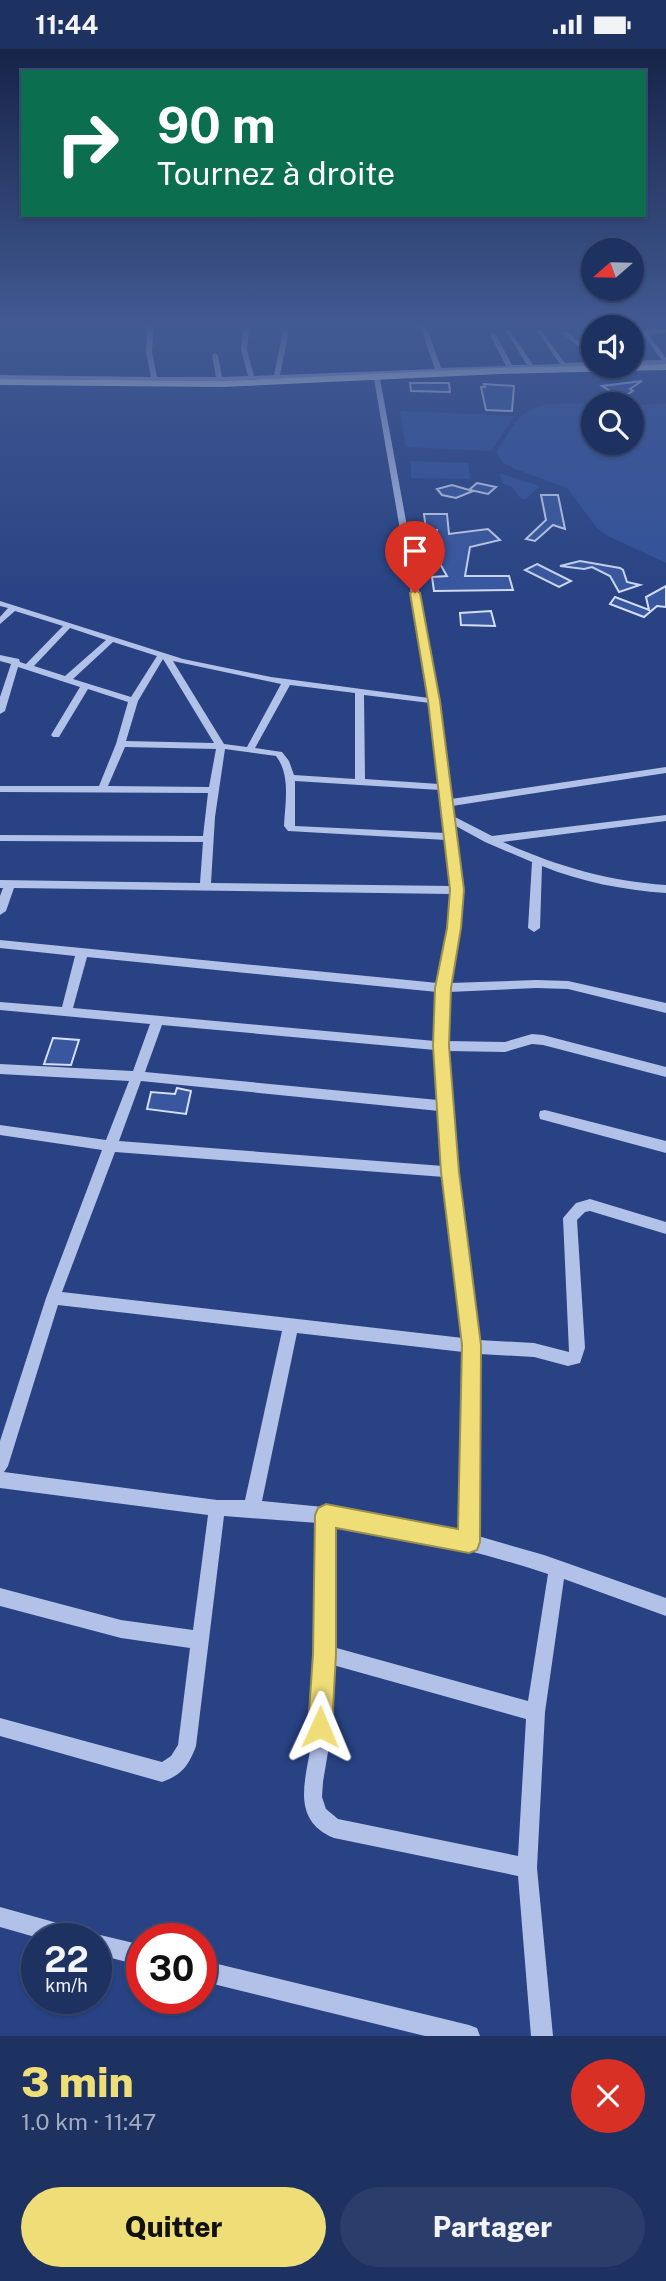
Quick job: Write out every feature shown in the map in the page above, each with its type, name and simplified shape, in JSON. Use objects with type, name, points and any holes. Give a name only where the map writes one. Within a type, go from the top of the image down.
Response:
[{"type":"street","points":[[384,416],[434,701],[457,890],[454,928],[443,988],[441,1046],[450,1172],[471,1345],[469,1542]]},
{"type":"street","points":[[0,603],[164,657],[287,682],[434,701]]},
{"type":"street","points":[[0,622],[14,607]]},
{"type":"street","points":[[29,666],[69,625]]},
{"type":"street","points":[[67,679],[112,639]]},
{"type":"street","points":[[102,790],[121,744],[133,701],[164,657]]},
{"type":"street","points":[[164,657],[222,746],[212,790],[205,888]]},
{"type":"street","points":[[0,659],[16,661],[133,701]]},
{"type":"street","points":[[0,711],[16,661]]},
{"type":"street","points":[[250,749],[287,682]]},
{"type":"street","points":[[56,735],[86,685]]},
{"type":"street","points":[[359,691],[360,783]]},
{"type":"street","points":[[121,744],[222,746],[279,754],[285,759],[289,778],[289,826],[292,829],[451,837]]},
{"type":"street","points":[[448,803],[666,771]]},
{"type":"street","points":[[289,778],[445,786]]},
{"type":"street","points":[[0,789],[212,790]]},
{"type":"street","points":[[450,818],[537,862],[622,887],[666,889]]},
{"type":"street","points":[[489,840],[666,818]]},
{"type":"street","points":[[0,838],[207,839]]},
{"type":"street","points":[[534,928],[537,862]]},
{"type":"street","points":[[0,911],[5,884],[457,890]]},
{"type":"street","points":[[0,944],[443,988],[568,985],[666,1008]]},
{"type":"street","points":[[67,1010],[82,952]]},
{"type":"street","points":[[0,1006],[441,1046],[505,1047],[532,1039],[543,1040],[666,1072]]},
{"type":"street","points":[[0,1466],[53,1298],[158,1020]]},
{"type":"street","points":[[0,1069],[138,1076],[444,1106]]},
{"type":"street","points":[[545,1115],[666,1147]]},
{"type":"street","points":[[0,1131],[110,1146],[450,1172]]},
{"type":"street","points":[[53,1298],[534,1350],[568,1359],[575,1358],[577,1348],[570,1218],[574,1212],[590,1205],[666,1228]]},
{"type":"street","points":[[252,1508],[290,1324]]},
{"type":"street","points":[[0,1480],[217,1508],[252,1508],[326,1515],[469,1542],[666,1607]]},
{"type":"street","points":[[0,1727],[162,1772],[172,1770],[187,1746],[217,1508]]},
{"type":"street","points":[[326,1515],[320,1748],[313,1788],[319,1817],[334,1828],[527,1868]]},
{"type":"street","points":[[542,2036],[527,1868],[536,1712],[557,1569]]},
{"type":"street","points":[[0,1597],[121,1629],[200,1640]]},
{"type":"street","points":[[324,1654],[536,1712]]},
{"type":"street","points":[[0,1917],[22,1923]]},
{"type":"street","points":[[217,1974],[469,2036]]},
{"type":"shaded area","points":[[401,416],[514,416],[491,451],[406,447]]},
{"type":"shaded area","points":[[522,416],[581,416],[581,455],[644,455],[644,416],[666,416],[666,563],[608,536],[597,528],[567,488],[502,462],[497,452]]},
{"type":"shaded area","points":[[411,461],[468,463],[470,479],[411,478]]},
{"type":"shaded area","points":[[500,474],[540,486],[526,499],[521,499],[511,486],[502,483]]},
{"type":"building","points":[[477,483],[496,487],[488,494],[470,490],[473,491],[456,498],[442,495],[437,489],[452,485],[469,490]]},
{"type":"building","points":[[541,495],[558,495],[565,529],[553,525],[535,541],[526,539],[546,520]]},
{"type":"building","points":[[424,514],[447,514],[449,534],[488,529],[500,540],[470,547],[465,576],[509,576],[513,590],[434,591],[432,577],[447,576],[435,555],[441,552],[433,547],[437,530],[426,530]]},
{"type":"building","points":[[580,561],[620,568],[627,582],[640,585],[619,592],[610,576],[592,567],[584,569],[560,566]]},
{"type":"building","points":[[537,564],[571,581],[559,587],[525,570]]},
{"type":"building","points":[[666,586],[666,607],[657,606],[644,617],[610,604],[615,597],[649,610],[646,597]]},
{"type":"building","points":[[491,611],[495,626],[461,625],[460,613]]},
{"type":"building","points":[[53,1038],[79,1040],[71,1065],[44,1064]]},
{"type":"building","points":[[177,1088],[191,1091],[186,1114],[147,1109],[151,1092],[175,1094]]},
{"type":"route","points":[[320,1727],[326,1515],[469,1542],[471,1345],[450,1172],[441,1046],[443,988],[454,928],[457,890],[434,701],[415,593]]}]
